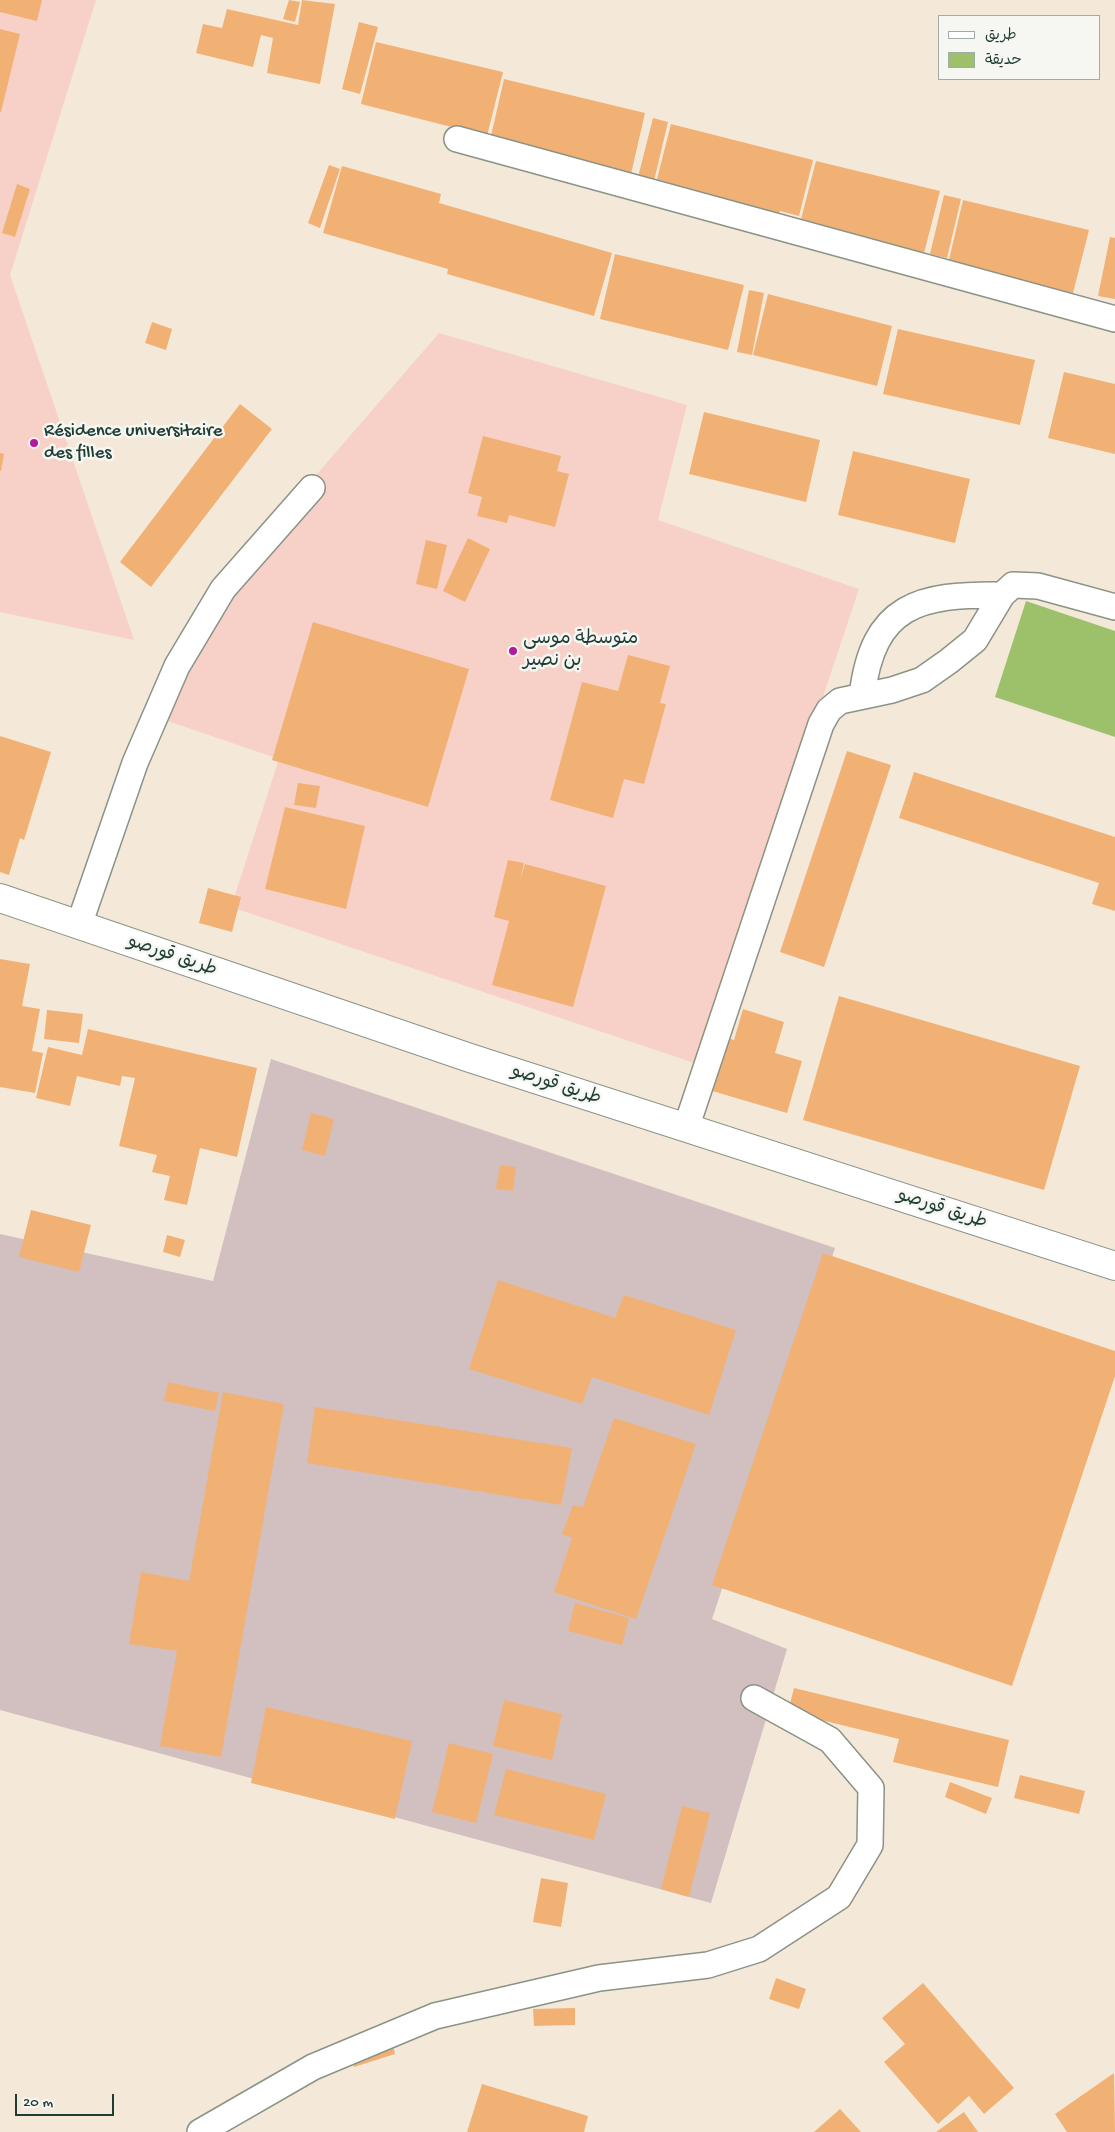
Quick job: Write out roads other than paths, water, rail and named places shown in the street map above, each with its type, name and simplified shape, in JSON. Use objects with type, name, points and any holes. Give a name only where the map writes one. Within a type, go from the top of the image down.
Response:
[{"type":"main road","name":"طريق قورصو","points":[[0,898],[470,1058],[1115,1266]]},
{"type":"street","points":[[457,138],[1115,319]]},
{"type":"street","points":[[79,925],[134,763],[177,666],[223,589],[312,488]]},
{"type":"street","points":[[686,1128],[821,724],[829,710],[840,701],[892,690],[922,680],[950,661],[974,640],[1002,595],[1013,585],[1024,584],[1115,607]]},
{"type":"street","points":[[862,696],[865,669],[874,644],[886,626],[902,613],[923,602],[943,596],[1002,595]]},
{"type":"street","points":[[200,2132],[313,2067],[435,2016],[599,1978],[708,1965],[759,1949],[840,1897],[870,1845],[871,1788],[830,1740],[754,1698]]},
{"type":"place","name":"Résidence universitaire des filles","points":[[34,443]]},
{"type":"place","name":"متوسطة موسى بن نصير","points":[[513,651]]}]
